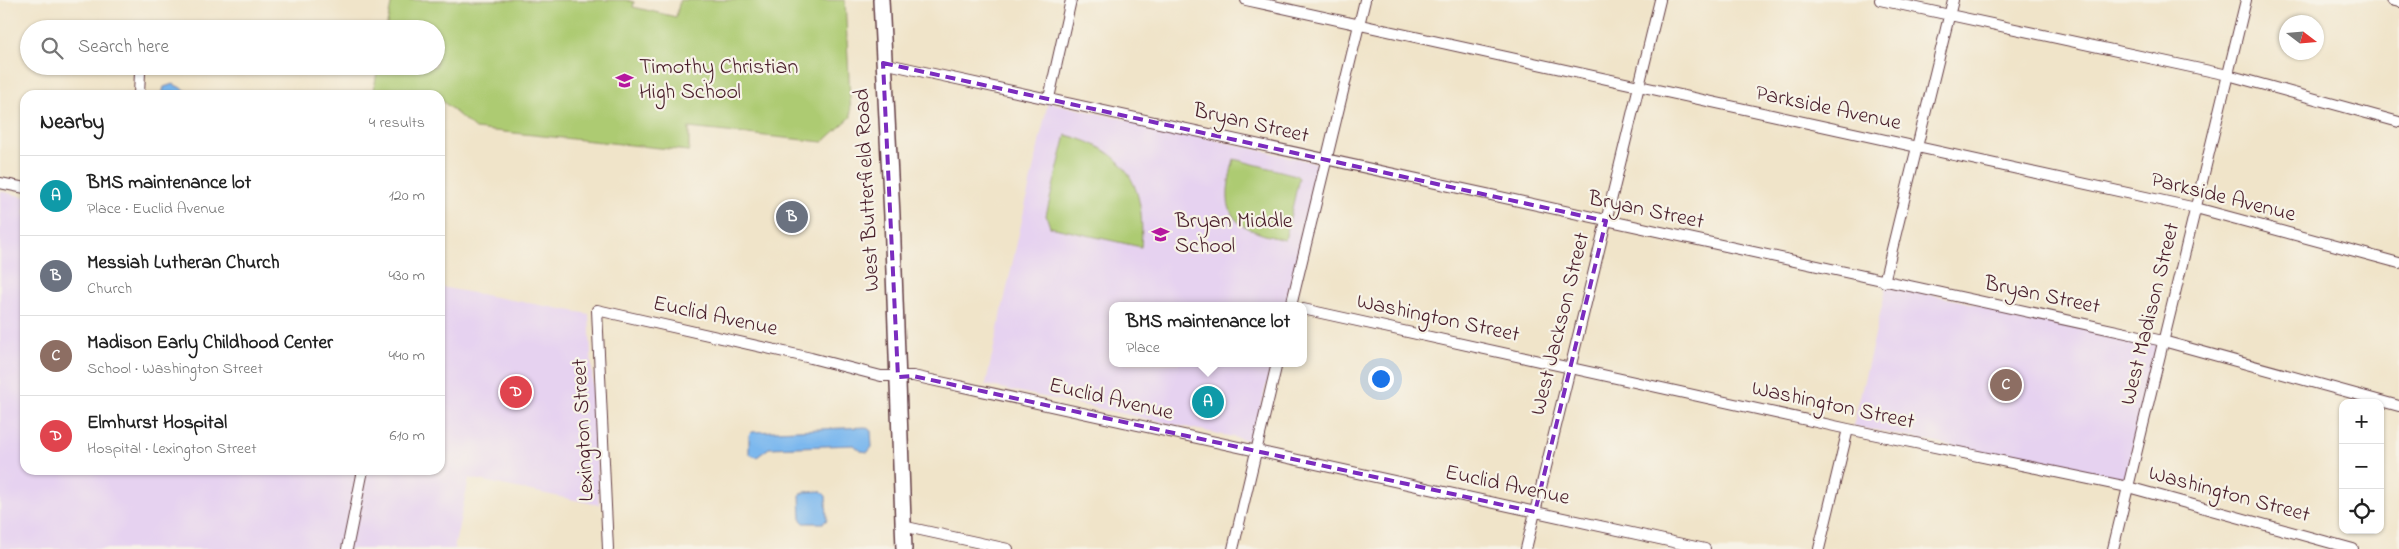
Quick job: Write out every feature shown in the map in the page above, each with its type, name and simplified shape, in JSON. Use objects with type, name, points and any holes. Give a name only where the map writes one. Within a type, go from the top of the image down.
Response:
[{"type":"main road","name":"West Butterfield Road","points":[[881,0],[904,549]]},
{"type":"street","points":[[1049,98],[1071,0]]},
{"type":"street","name":"Parkside Avenue","points":[[1246,0],[2196,208],[2399,263]]},
{"type":"street","points":[[1292,302],[1365,0]]},
{"type":"street","name":"West Jackson Street","points":[[1526,549],[1660,0]]},
{"type":"street","points":[[1880,0],[2228,75],[2399,122]]},
{"type":"street","points":[[1884,282],[1953,0]]},
{"type":"street","name":"West Madison Street","points":[[2113,549],[2246,0]]},
{"type":"street","points":[[2390,0],[2399,2]]},
{"type":"street","name":"Bryan Street","points":[[883,63],[1884,282],[2163,341],[2399,406]]},
{"type":"street","points":[[139,90],[140,75]]},
{"type":"street","points":[[0,183],[20,187]]},
{"type":"street","name":"Euclid Avenue","points":[[597,310],[802,356],[881,376],[913,376],[1705,549]]},
{"type":"street","name":"Lexington Street","points":[[597,310],[608,549]]},
{"type":"street","name":"Washington Street","points":[[1307,310],[1848,429],[2128,487],[2353,549]]},
{"type":"street","points":[[1233,549],[1276,367]]},
{"type":"street","points":[[1818,549],[1848,429]]},
{"type":"street","points":[[347,549],[363,475]]},
{"type":"street","points":[[902,526],[1008,549]]},
{"type":"highlighted area","points":[[883,63],[1606,221],[1535,512],[913,376],[898,377]]},
{"type":"shaded area","name":"Bryan Middle School","points":[[1048,102],[1321,164],[1287,302],[1109,302],[1109,367],[1271,367],[1252,441],[986,385],[984,392]]},
{"type":"shaded area","points":[[0,191],[20,196],[20,475],[445,475],[445,288],[589,314],[599,505],[469,478],[454,549],[0,549]]},
{"type":"shaded area","points":[[1887,285],[2160,344],[2125,481],[1853,426]]},
{"type":"green space","name":"Timothy Christian High School","points":[[392,0],[626,0],[634,2],[633,7],[676,17],[680,0],[845,0],[851,117],[823,142],[689,128],[689,151],[475,129],[445,103],[445,90],[374,90],[376,75],[445,75],[445,20],[388,20]]},
{"type":"green space","points":[[1066,135],[1104,150],[1118,161],[1128,174],[1136,189],[1140,206],[1142,225],[1141,247],[1050,227],[1046,215]]},
{"type":"green space","points":[[1234,159],[1296,175],[1299,178],[1285,240],[1252,230],[1241,224],[1233,216],[1229,206],[1228,194]]},
{"type":"water","points":[[173,84],[185,90],[163,90],[164,87]]},
{"type":"water","points":[[866,427],[871,431],[872,447],[868,452],[861,451],[854,445],[769,448],[757,457],[749,454],[749,435],[752,432]]},
{"type":"water","points":[[821,491],[826,496],[827,520],[823,523],[804,523],[801,520],[800,495],[804,492]]},
{"type":"place","name":"Timothy Christian High School","points":[[625,81]]},
{"type":"place","name":"Messiah Lutheran Church","points":[[792,217]]},
{"type":"place","name":"Bryan Middle School","points":[[1161,235]]},
{"type":"place","name":"Madison Early Childhood Center","points":[[2006,385]]},
{"type":"place","name":"Elmhurst Hospital","points":[[516,392]]},
{"type":"place","name":"BMS maintenance lot","points":[[1208,402]]}]
